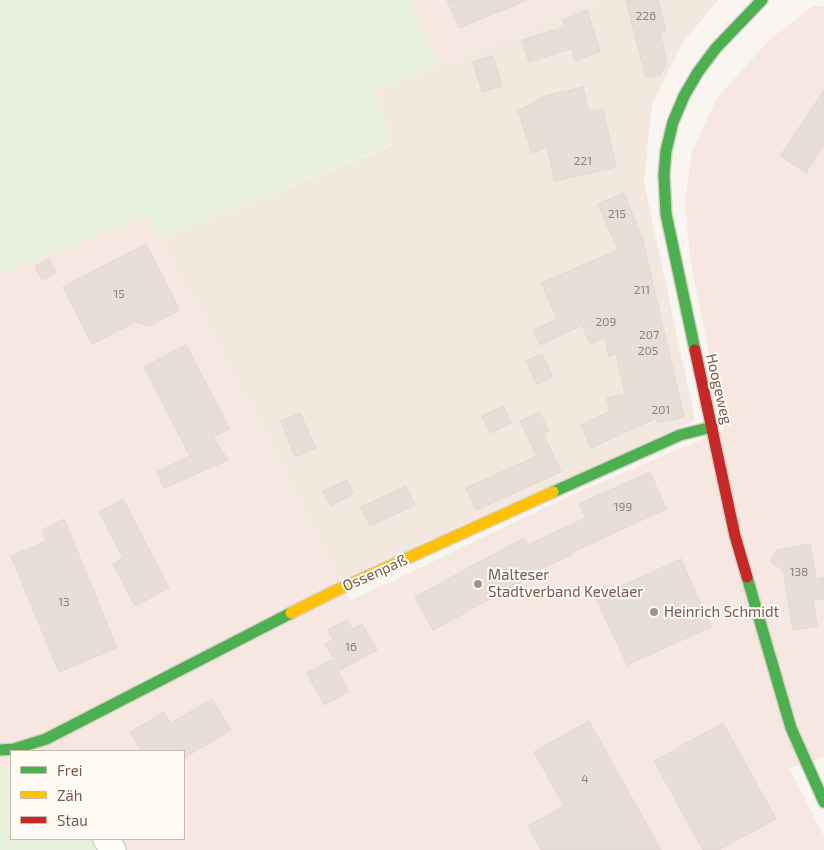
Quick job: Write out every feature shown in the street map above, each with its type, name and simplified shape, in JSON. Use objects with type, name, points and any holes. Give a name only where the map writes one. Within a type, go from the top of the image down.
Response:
[{"type":"street","name":"Hoogeweg","points":[[762,0],[716,48],[698,72],[680,105],[673,122],[666,151],[664,175],[666,214],[670,243],[735,536],[791,728],[824,802]]},
{"type":"street","name":"Ossenpaß","points":[[0,750],[50,745],[337,590],[680,435],[712,427]]},
{"type":"shaded area","points":[[411,0],[596,0],[438,64]]},
{"type":"shaded area","points":[[596,0],[718,0],[681,45],[652,105],[644,182],[695,420],[339,581],[248,404],[159,238],[393,145],[373,91]]},
{"type":"shaded area","points":[[813,6],[824,6],[824,757],[789,768],[824,836],[824,850],[110,850],[105,840],[185,840],[185,750],[10,750],[10,770],[0,768],[0,274],[147,215],[350,601],[576,493],[724,430],[690,257],[685,200],[692,151],[717,98],[770,39]]},
{"type":"green space","points":[[0,0],[411,0],[438,64],[373,91],[393,144],[159,238],[147,216],[0,274]]},
{"type":"green space","points":[[0,768],[10,770],[10,840],[105,840],[110,850],[0,850]]},
{"type":"building","points":[[447,0],[525,0],[525,1],[459,28]]},
{"type":"building","points":[[626,0],[658,0],[666,31],[660,33],[667,62],[660,75],[646,78]]},
{"type":"building","points":[[587,10],[600,51],[575,61],[572,48],[529,62],[522,40],[565,27],[563,20]]},
{"type":"building","points":[[493,56],[502,86],[482,92],[473,62]]},
{"type":"building","points":[[583,87],[589,112],[603,109],[616,167],[555,181],[547,147],[532,153],[518,111],[545,96]]},
{"type":"building","points":[[824,90],[824,144],[806,173],[780,156]]},
{"type":"building","points":[[624,193],[643,241],[684,417],[657,423],[656,418],[591,448],[581,425],[610,411],[607,398],[625,394],[616,354],[609,357],[605,337],[590,344],[582,325],[540,345],[533,330],[557,319],[541,283],[618,250],[598,204]]},
{"type":"building","points":[[146,244],[180,310],[150,326],[135,322],[92,344],[63,287]]},
{"type":"building","points":[[49,258],[56,273],[42,280],[35,266]]},
{"type":"building","points":[[186,345],[230,429],[213,437],[228,460],[164,488],[157,472],[190,456],[144,367]]},
{"type":"building","points":[[542,354],[553,377],[537,384],[526,361]]},
{"type":"building","points":[[503,406],[511,423],[490,433],[482,416]]},
{"type":"building","points":[[539,412],[549,431],[543,433],[561,472],[476,510],[466,488],[537,456],[520,421]]},
{"type":"building","points":[[300,413],[316,448],[295,457],[281,421]]},
{"type":"building","points":[[650,472],[666,509],[540,569],[542,571],[433,630],[415,597],[524,538],[527,545],[586,518],[579,504]]},
{"type":"building","points":[[347,480],[354,494],[330,506],[323,491]]},
{"type":"building","points":[[406,486],[415,505],[370,526],[361,507]]},
{"type":"building","points":[[123,499],[169,588],[135,606],[113,564],[123,558],[99,512]]},
{"type":"building","points":[[64,519],[117,648],[59,672],[11,556],[47,541],[42,530]]},
{"type":"building","points":[[810,544],[816,579],[824,577],[824,599],[813,600],[817,626],[793,630],[783,570],[770,561],[777,550]]},
{"type":"building","name":"Heinrich Schmidt","points":[[681,559],[711,627],[627,665],[596,598]]},
{"type":"building","points":[[347,620],[352,629],[362,624],[377,650],[340,670],[325,644],[333,640],[328,630]]},
{"type":"building","points":[[332,660],[349,692],[324,705],[307,673]]},
{"type":"building","points":[[212,699],[231,730],[185,757],[185,750],[140,750],[130,732],[164,712],[171,723]]},
{"type":"building","points":[[589,721],[661,850],[541,850],[528,826],[564,806],[534,752]]},
{"type":"building","points":[[723,723],[776,819],[719,850],[703,850],[654,761]]},
{"type":"traffic: fast","points":[[695,350],[666,214],[664,175],[666,151],[673,122],[684,96],[698,72],[716,48],[762,0]]},
{"type":"traffic: fast","points":[[553,492],[680,435],[712,427]]},
{"type":"traffic: fast","points":[[747,577],[791,728],[824,802]]},
{"type":"traffic: fast","points":[[0,750],[14,749],[46,739],[291,613]]},
{"type":"traffic: slow","points":[[291,613],[337,590],[553,492]]},
{"type":"traffic: jam","points":[[695,350],[735,536],[747,577]]},
{"type":"place","name":"Malteser Stadtverband Kevelaer","points":[[478,584]]},
{"type":"place","name":"Heinrich Schmidt","points":[[654,612]]}]
